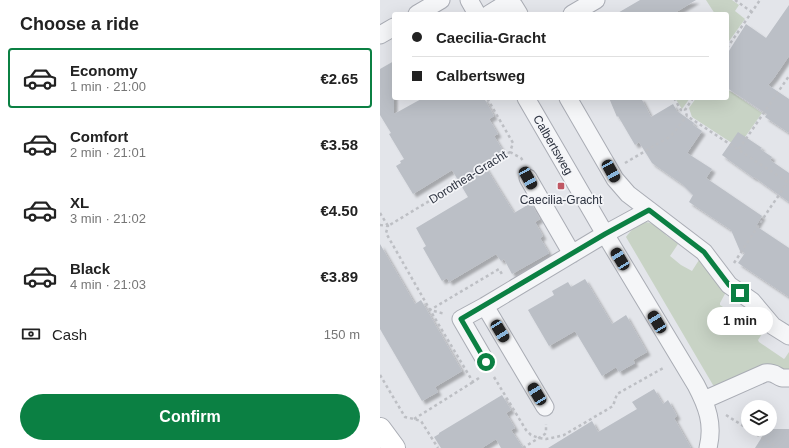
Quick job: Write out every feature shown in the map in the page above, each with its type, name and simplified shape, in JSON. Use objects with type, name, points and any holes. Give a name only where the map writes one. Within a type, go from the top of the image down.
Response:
[{"type":"street","points":[[469,0],[476,12]]},
{"type":"street","points":[[575,12],[596,0]]},
{"type":"street","points":[[495,12],[514,5]]},
{"type":"street","points":[[380,35],[392,28]]},
{"type":"street","name":"Calbertsweg","points":[[527,100],[704,400],[708,413],[711,433],[708,448]]},
{"type":"street","points":[[569,100],[615,179],[628,194],[704,252],[729,285],[752,301],[773,326],[789,336]]},
{"type":"street","points":[[528,178],[572,254]]},
{"type":"street","points":[[486,362],[461,319],[605,234],[649,210]]},
{"type":"street","points":[[485,306],[545,407]]},
{"type":"street","points":[[704,400],[765,373],[769,372],[781,378],[789,378]]},
{"type":"street","points":[[380,429],[394,448]]},
{"type":"path","points":[[735,0],[752,12]]},
{"type":"path","points":[[729,45],[760,0]]},
{"type":"path","points":[[739,149],[789,76]]},
{"type":"path","name":"Dorothea-Gracht","points":[[388,226],[459,183],[461,180],[510,152],[513,143],[488,100]]},
{"type":"path","points":[[675,100],[681,110],[685,110]]},
{"type":"path","points":[[685,110],[692,100]]},
{"type":"path","points":[[685,110],[687,116],[789,183],[770,208],[734,264]]},
{"type":"path","points":[[611,171],[671,136],[687,116]]},
{"type":"path","points":[[380,213],[388,226],[386,233],[430,310],[461,319]]},
{"type":"path","points":[[380,226],[388,226]]},
{"type":"path","points":[[380,375],[405,417],[421,421],[438,448]]},
{"type":"path","points":[[414,419],[473,382]]},
{"type":"path","points":[[704,400],[778,448]]},
{"type":"path","points":[[523,448],[545,434],[545,407]]},
{"type":"green space","points":[[706,0],[732,0],[739,5],[735,11],[745,19],[729,41],[729,12],[714,12]]},
{"type":"green space","points":[[729,90],[762,113],[738,147],[692,117],[689,108],[695,100],[729,100]]},
{"type":"green space","points":[[676,100],[689,100],[682,109]]},
{"type":"green space","points":[[645,222],[657,227],[678,244],[670,256],[681,265],[692,271],[699,260],[726,292],[720,305],[740,318],[748,306],[766,328],[758,340],[759,342],[784,359],[789,352],[789,371],[716,386],[713,385],[626,237],[634,228]]},
{"type":"building","points":[[640,0],[696,0],[676,12],[619,12]]},
{"type":"building","points":[[789,5],[789,56],[768,85],[789,99],[789,133],[765,117],[767,114],[729,89],[729,51],[746,24],[766,38]]},
{"type":"building","points":[[392,62],[392,100],[394,100],[394,114],[419,100],[485,100],[494,116],[489,119],[498,134],[494,136],[503,151],[483,163],[514,213],[531,203],[540,219],[535,222],[543,236],[540,238],[549,253],[512,274],[504,259],[501,261],[496,254],[449,282],[447,278],[442,281],[423,248],[426,246],[416,228],[468,197],[452,170],[413,194],[396,166],[404,159],[380,115],[380,69]]},
{"type":"building","points":[[610,100],[642,100],[651,117],[673,104],[677,111],[694,123],[693,125],[702,131],[687,153],[712,169],[706,178],[762,216],[756,226],[789,248],[789,297],[738,263],[745,253],[740,251],[731,230],[689,202],[693,195],[682,184],[652,163],[639,142],[635,145],[618,116],[617,117]]},
{"type":"building","points":[[738,132],[762,148],[760,149],[772,157],[770,160],[789,173],[789,202],[722,155]]},
{"type":"building","points":[[380,244],[415,304],[421,300],[462,371],[435,387],[438,392],[422,401],[380,329]]},
{"type":"building","points":[[585,279],[612,324],[626,315],[647,352],[633,360],[635,363],[619,372],[616,367],[602,376],[575,331],[549,346],[528,310],[554,295],[552,291],[568,282],[571,287]]},
{"type":"building","points":[[654,389],[663,404],[668,400],[677,416],[674,418],[691,448],[548,448],[592,421],[598,432],[637,409],[632,402]]},
{"type":"building","points":[[502,395],[511,410],[506,413],[515,428],[511,430],[523,448],[501,448],[496,439],[482,448],[441,448],[434,437]]},
{"type":"building","points":[[777,429],[789,429],[789,448],[755,448],[763,436],[777,436]]},
{"type":"place","name":"Caecilia-Gracht","points":[[561,186]]},
{"type":"route","points":[[486,362],[461,319],[605,234],[649,210],[704,252],[729,285],[740,293]]}]
